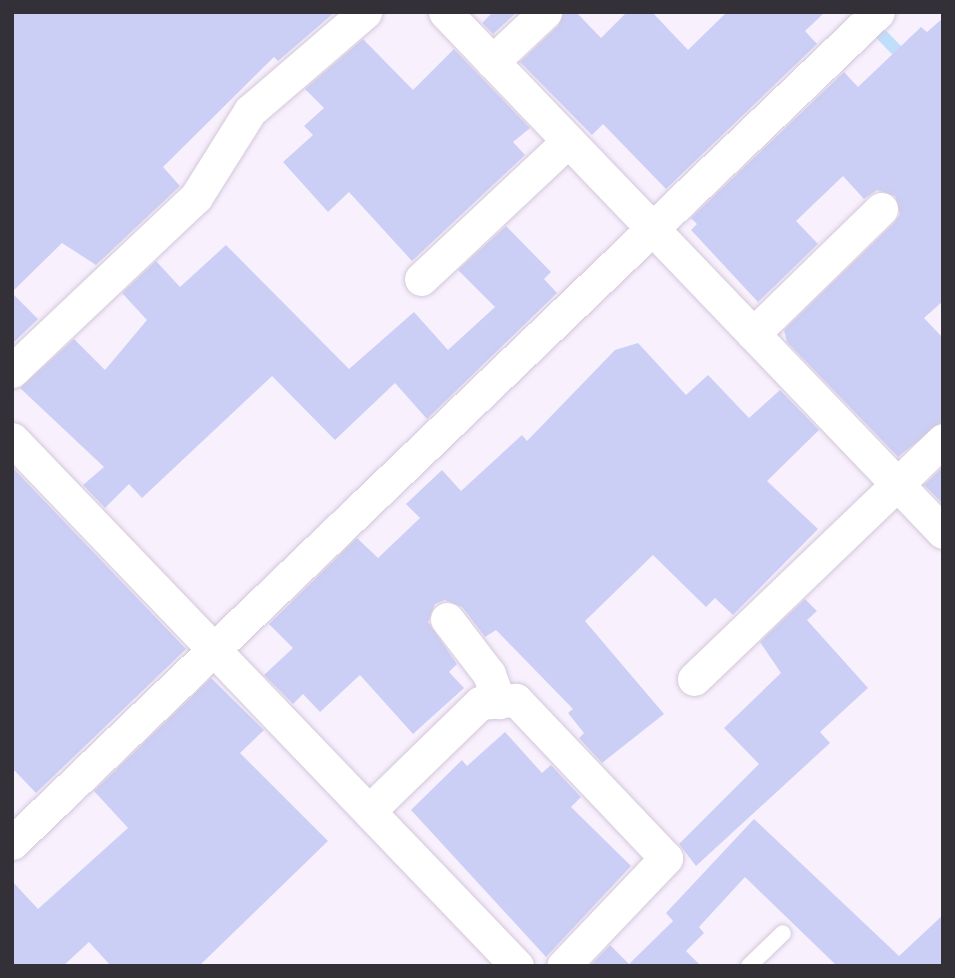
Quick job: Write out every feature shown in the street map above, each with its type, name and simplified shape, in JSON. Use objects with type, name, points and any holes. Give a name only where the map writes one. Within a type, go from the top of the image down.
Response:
[{"type":"street","points":[[12,371],[196,197],[250,111],[365,12]]},
{"type":"street","points":[[444,12],[943,532]]},
{"type":"street","points":[[492,62],[545,12]]},
{"type":"street","points":[[12,843],[218,651],[877,12]]},
{"type":"street","points":[[421,279],[568,141]]},
{"type":"street","points":[[753,334],[881,209]]},
{"type":"street","points":[[12,439],[517,966]]},
{"type":"street","points":[[694,679],[943,440]]},
{"type":"street","points":[[447,619],[489,674],[499,702]]},
{"type":"street","points":[[369,811],[480,703],[516,700],[666,858],[563,966]]},
{"type":"lane","points":[[749,966],[783,933]]},
{"type":"building","points":[[12,12],[335,12],[278,61],[274,57],[163,167],[180,186],[96,265],[62,243],[12,292]]},
{"type":"building","points":[[493,12],[517,12],[493,34],[482,23]]},
{"type":"building","points":[[564,12],[576,12],[601,38],[627,12],[652,12],[688,50],[727,12],[825,12],[805,31],[817,44],[666,189],[603,124],[592,135],[520,62],[558,26]]},
{"type":"building","points":[[943,18],[943,301],[924,318],[943,338],[943,421],[898,457],[787,342],[784,330],[894,223],[900,214],[895,196],[877,190],[864,199],[843,176],[796,221],[818,244],[758,302],[691,230],[697,224],[691,218],[844,72],[858,87],[921,27],[927,32]]},
{"type":"building","points":[[363,39],[413,90],[454,49],[530,128],[513,142],[525,155],[412,261],[349,192],[328,212],[283,162],[313,135],[304,126],[324,108],[305,89]]},
{"type":"building","points":[[506,226],[551,272],[544,279],[557,293],[427,419],[395,383],[335,440],[272,376],[142,498],[129,484],[105,508],[83,485],[104,467],[20,388],[74,339],[105,370],[147,320],[122,293],[156,261],[180,287],[226,245],[349,369],[414,312],[448,350],[495,307],[458,270]]},
{"type":"building","points":[[12,293],[38,319],[12,344]]},
{"type":"building","points":[[638,343],[686,395],[708,375],[749,418],[780,390],[819,430],[767,481],[818,529],[733,615],[715,598],[706,607],[653,555],[585,621],[664,714],[602,763],[579,738],[584,733],[568,713],[573,709],[496,630],[485,637],[462,607],[445,600],[435,604],[428,622],[457,664],[449,672],[464,688],[413,734],[360,675],[320,712],[303,694],[293,704],[264,675],[293,648],[269,624],[357,538],[378,558],[420,518],[406,504],[442,470],[461,491],[522,435],[527,441],[615,350]]},
{"type":"building","points":[[12,467],[186,649],[36,793],[12,768]]},
{"type":"building","points":[[943,467],[943,504],[924,485]]},
{"type":"building","points":[[805,599],[817,611],[807,620],[868,688],[820,732],[830,743],[696,866],[679,844],[759,764],[724,728],[781,673],[760,642]]},
{"type":"building","points":[[211,678],[264,730],[240,753],[328,841],[199,966],[111,966],[89,942],[63,966],[12,966],[12,881],[38,909],[128,828],[94,791]]},
{"type":"building","points":[[505,732],[542,773],[551,765],[581,797],[571,807],[631,866],[546,957],[411,810],[462,760],[467,766]]},
{"type":"building","points":[[754,819],[899,956],[943,915],[943,966],[837,966],[745,877],[699,927],[704,933],[686,951],[701,966],[590,966],[610,945],[629,964],[673,921],[666,913]]},
{"type":"waterway","points":[[875,28],[907,61]]}]
